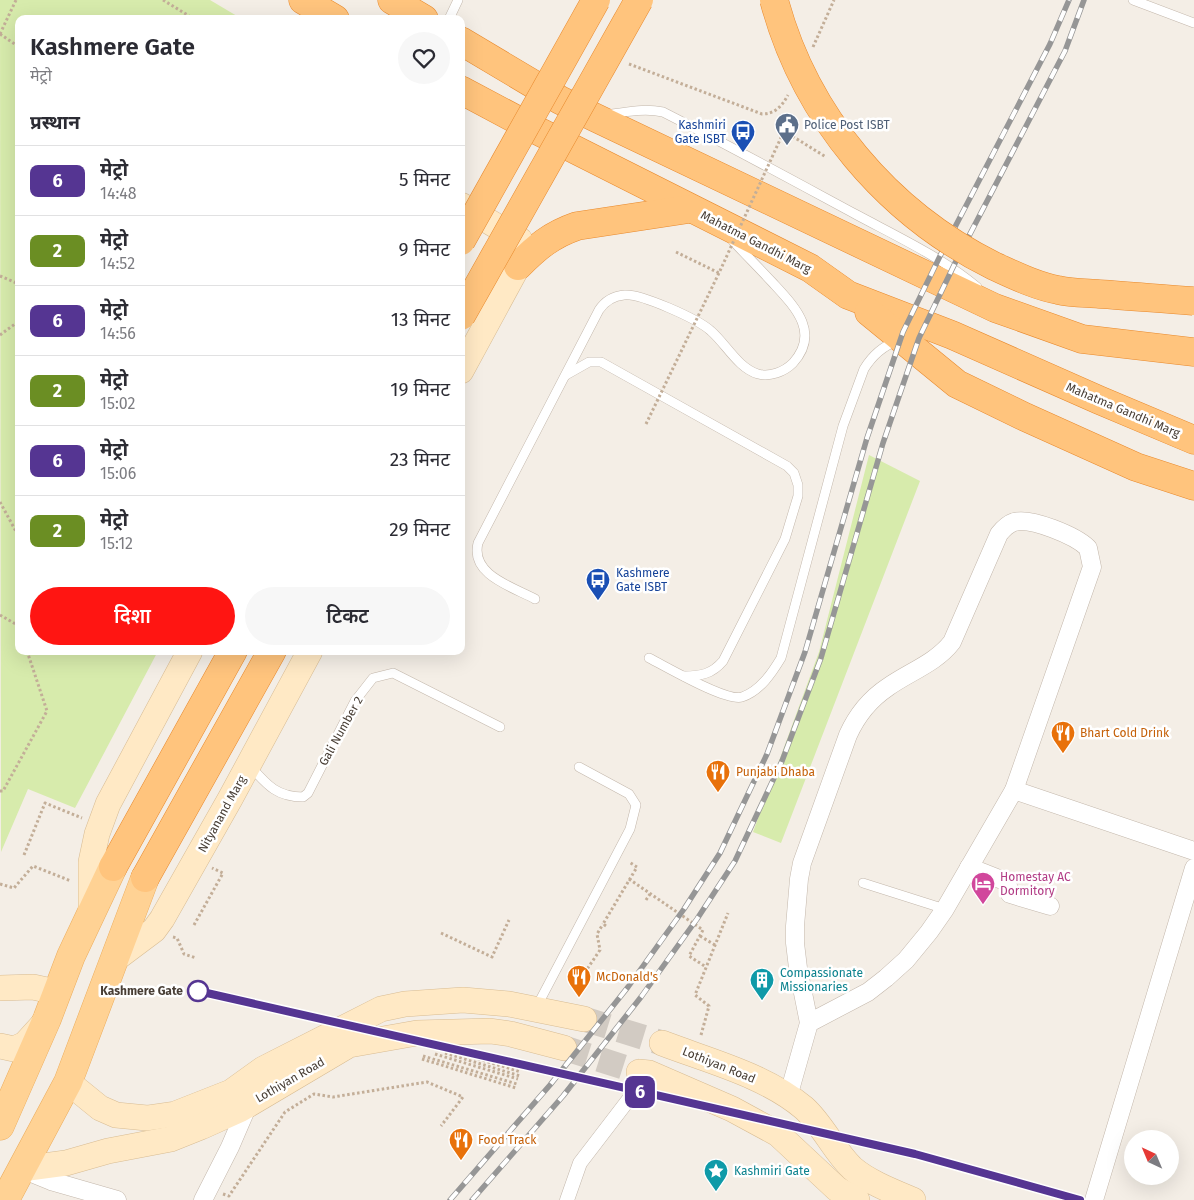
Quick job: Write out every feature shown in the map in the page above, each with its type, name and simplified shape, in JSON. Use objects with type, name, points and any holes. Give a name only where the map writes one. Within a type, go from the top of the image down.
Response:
[{"type":"highway","points":[[303,0],[328,15]]},
{"type":"highway","points":[[392,0],[417,15]]},
{"type":"highway","points":[[465,234],[596,0]]},
{"type":"highway","points":[[465,309],[639,0]]},
{"type":"highway","points":[[774,0],[795,60],[815,100],[840,138],[881,186],[936,232],[974,256],[1007,272],[1057,290],[1194,301]]},
{"type":"highway","points":[[465,43],[560,100],[594,117],[995,308],[1082,339],[1194,352]]},
{"type":"highway","name":"Mahatma Gandhi Marg","points":[[465,92],[810,268],[848,295],[952,335],[1194,440]]},
{"type":"highway","points":[[518,266],[544,241],[577,226],[700,213]]},
{"type":"highway","points":[[848,295],[957,384],[1024,417],[1136,467],[1194,486]]},
{"type":"highway","points":[[112,867],[231,655]]},
{"type":"highway","points":[[145,878],[270,655]]},
{"type":"main road","points":[[465,207],[520,240],[524,248],[518,266],[465,364]]},
{"type":"main road","points":[[91,901],[90,862],[100,825],[112,796],[188,655]]},
{"type":"main road","name":"Nityanand Marg","points":[[114,960],[154,930],[162,919],[249,765],[308,655]]},
{"type":"main road","points":[[0,1126],[47,1020],[91,901],[112,867]]},
{"type":"main road","points":[[5,1200],[68,1082],[145,878]]},
{"type":"main road","points":[[0,988],[33,987],[56,992]]},
{"type":"main road","name":"Lothiyan Road","points":[[68,1082],[100,1108],[116,1115],[147,1118],[175,1114],[231,1092],[263,1069],[381,1009],[405,1004],[463,1000],[509,1004],[584,1019]]},
{"type":"main road","points":[[0,1046],[14,1049],[25,1044],[47,1020]]},
{"type":"main road","name":"Lothiyan Road","points":[[21,1169],[66,1163],[108,1151],[171,1139],[201,1128],[248,1105],[349,1045],[417,1033],[490,1031],[510,1034],[564,1048]]},
{"type":"main road","name":"Lothiyan Road","points":[[662,1042],[746,1074],[788,1097],[806,1109],[852,1168],[886,1189],[913,1200]]},
{"type":"main road","points":[[644,1072],[732,1109],[778,1134],[837,1189],[856,1200]]},
{"type":"street","points":[[788,1097],[809,1022],[795,943],[794,926],[799,879],[802,863],[854,720],[877,695],[947,648],[952,642],[999,534],[1006,526],[1022,521],[1034,523],[1082,542],[1088,548],[1092,567],[1014,790],[945,909],[906,960],[868,992],[809,1022]]},
{"type":"street","points":[[1014,790],[1194,851]]},
{"type":"street","points":[[970,867],[1007,882],[1010,894],[1050,906]]},
{"type":"street","points":[[1094,1200],[1194,868]]},
{"type":"street","points":[[566,1200],[580,1163],[644,1072]]},
{"type":"street","points":[[205,1195],[248,1105]]},
{"type":"street","points":[[21,1169],[51,1181],[117,1200]]},
{"type":"lane","points":[[451,15],[458,0]]},
{"type":"lane","points":[[1133,0],[1194,23]]},
{"type":"lane","points":[[535,599],[487,574],[481,566],[476,550],[564,376],[604,303],[610,298],[634,295],[695,320],[718,337],[744,367],[756,373],[772,374],[785,369],[793,363],[805,343],[804,327],[797,310],[700,213]]},
{"type":"lane","points":[[649,658],[732,698],[741,697],[762,684],[776,667],[781,658],[843,426],[864,369],[870,360],[887,345],[904,340]]},
{"type":"lane","points":[[564,376],[589,362],[601,362],[787,466],[794,474],[798,485],[798,496],[785,539],[723,661],[712,672],[697,676],[684,676]]},
{"type":"lane","name":"Gali Number 2","points":[[249,765],[274,790],[281,794],[303,797],[308,793],[355,701],[373,678],[393,673],[500,727]]},
{"type":"lane","points":[[535,1010],[630,829],[635,815],[636,805],[629,794],[579,768]]},
{"type":"lane","points":[[863,883],[945,909]]},
{"type":"path","points":[[15,44],[0,34],[16,0]]},
{"type":"path","points":[[163,0],[187,15]]},
{"type":"path","points":[[811,53],[834,0]]},
{"type":"path","points":[[629,64],[762,114],[773,112],[789,94]]},
{"type":"path","points":[[646,424],[719,273],[784,131],[826,157]]},
{"type":"path","points":[[676,252],[719,273]]},
{"type":"path","points":[[0,276],[15,282]]},
{"type":"path","points":[[0,335],[15,324]]},
{"type":"path","points":[[0,502],[15,530]]},
{"type":"path","points":[[0,616],[15,623]]},
{"type":"path","points":[[0,792],[3,790],[46,711],[28,655]]},
{"type":"path","points":[[24,855],[45,803],[100,825]]},
{"type":"path","points":[[579,981],[600,950],[597,934],[637,867],[629,862]]},
{"type":"path","points":[[0,884],[14,888],[33,866],[91,901]]},
{"type":"path","points":[[629,879],[703,930],[690,956],[706,967]]},
{"type":"path","points":[[194,925],[216,884]]},
{"type":"path","points":[[646,900],[650,894]]},
{"type":"path","points":[[695,1055],[709,1006],[695,995],[728,913]]},
{"type":"path","points":[[441,932],[492,957],[509,920]]},
{"type":"path","points":[[154,930],[178,938],[184,954],[196,958]]},
{"type":"path","points":[[700,936],[715,945]]},
{"type":"path","points":[[434,1052],[520,1075],[446,1049]]},
{"type":"path","points":[[422,1058],[517,1086]]},
{"type":"path","points":[[205,1195],[229,1196],[285,1112],[314,1094],[333,1097],[427,1082],[463,1098],[441,1126]]},
{"type":"green space","points":[[0,0],[210,0],[235,15],[15,15],[15,655],[156,655],[75,808],[28,789],[1,852]]},
{"type":"green space","points":[[869,455],[920,481],[781,843],[753,832],[819,652]]},
{"type":"tunnel","points":[[584,1019],[662,1043]]},
{"type":"tunnel","points":[[564,1048],[639,1072]]},
{"type":"railway","points":[[450,1200],[550,1085],[628,987],[684,909],[720,853],[767,754],[805,652],[867,438],[903,332],[942,252],[1050,44],[1069,0]]},
{"type":"railway","points":[[472,1200],[563,1096],[641,997],[697,919],[735,861],[782,761],[821,658],[883,443],[919,338],[957,259],[1065,51],[1084,0]]},
{"type":"metro line","name":"6","points":[[198,991],[915,1154],[1080,1200]]},
{"type":"place","name":"Police Post ISBT","points":[[787,146]]},
{"type":"place","name":"Kashmiri Gate ISBT","points":[[743,153]]},
{"type":"place","name":"Kashmere Gate ISBT","points":[[598,601]]},
{"type":"place","name":"Bhart Cold Drink","points":[[1063,754]]},
{"type":"place","name":"Punjabi Dhaba","points":[[718,793]]},
{"type":"place","name":"Homestay AC Dormitory","points":[[983,905]]},
{"type":"place","name":"Kashmere Gate","points":[[198,991]]},
{"type":"place","name":"McDonald's","points":[[579,998]]},
{"type":"place","name":"Compassionate Missionaries","points":[[762,1001]]},
{"type":"place","name":"Food Track","points":[[461,1161]]},
{"type":"place","name":"Kashmiri Gate","points":[[716,1192]]}]
